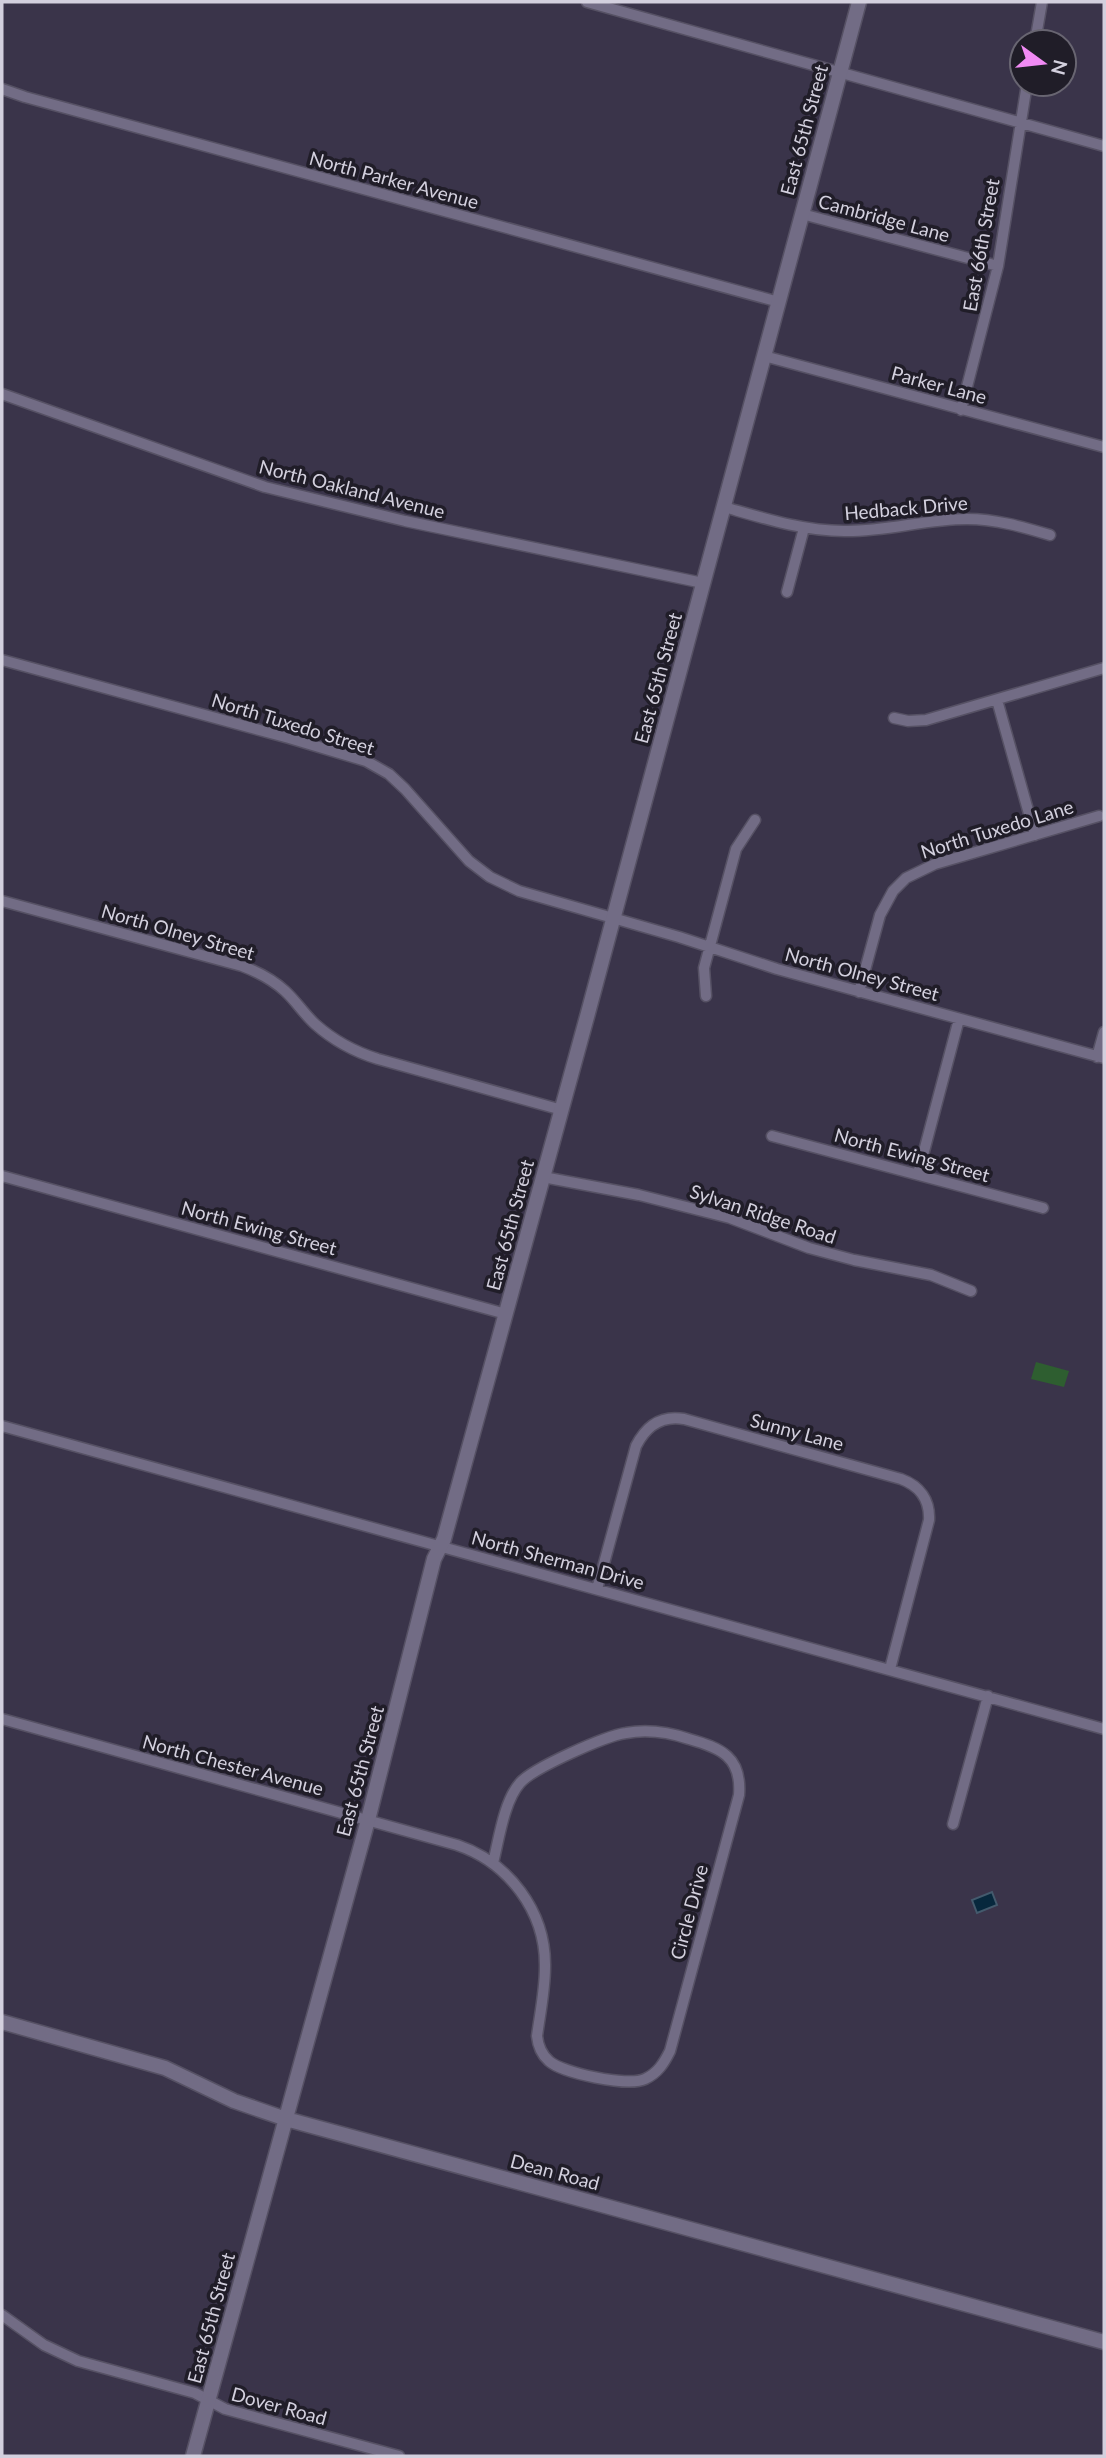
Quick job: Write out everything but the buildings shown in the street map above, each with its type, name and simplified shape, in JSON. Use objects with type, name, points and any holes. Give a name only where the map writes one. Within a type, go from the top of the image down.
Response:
[{"type":"street","points":[[587,2],[1104,146]]},
{"type":"street","name":"East 65th Street","points":[[193,2456],[368,1820],[431,1572],[562,1110],[859,2]]},
{"type":"street","points":[[1037,28],[1042,2]]},
{"type":"street","name":"North Parker Avenue","points":[[2,89],[779,302]]},
{"type":"street","name":"East 66th Street","points":[[961,410],[998,266],[1024,98]]},
{"type":"street","name":"Cambridge Lane","points":[[802,214],[998,266]]},
{"type":"street","name":"Parker Lane","points":[[764,356],[1104,447]]},
{"type":"street","name":"North Oakland Avenue","points":[[2,394],[265,487],[405,521],[703,583]]},
{"type":"street","name":"Hedback Drive","points":[[724,508],[804,528],[835,531],[867,531],[946,520],[976,519],[1007,523],[1050,535]]},
{"type":"street","points":[[787,592],[804,528]]},
{"type":"street","name":"North Tuxedo Street","points":[[2,660],[366,761],[399,783],[459,852],[490,877],[527,894],[613,918]]},
{"type":"street","points":[[894,718],[919,721],[1104,668]]},
{"type":"street","points":[[997,699],[1035,835]]},
{"type":"street","name":"North Tuxedo Lane","points":[[859,992],[880,915],[893,891],[906,878],[934,864],[1099,816]]},
{"type":"street","points":[[706,996],[704,972],[736,849],[755,820]]},
{"type":"street","name":"North Olney Street","points":[[2,901],[250,969],[284,990],[320,1028],[358,1051],[378,1059],[562,1110]]},
{"type":"street","name":"North Olney Street","points":[[613,918],[777,969],[1101,1058]]},
{"type":"street","points":[[918,1174],[959,1019]]},
{"type":"street","points":[[1101,1058],[1104,1032]]},
{"type":"street","name":"North Ewing Street","points":[[772,1136],[1044,1208]]},
{"type":"street","name":"North Ewing Street","points":[[2,1176],[506,1314]]},
{"type":"street","name":"Sylvan Ridge Road","points":[[543,1178],[639,1195],[734,1219],[809,1248],[931,1275],[971,1291]]},
{"type":"street","name":"Sunny Lane","points":[[597,1589],[636,1446],[642,1434],[654,1423],[667,1418],[679,1418],[710,1426],[901,1479],[920,1490],[927,1502],[929,1520],[890,1669]]},
{"type":"street","name":"North Sherman Drive","points":[[2,1426],[1104,1728]]},
{"type":"street","points":[[953,1824],[988,1696]]},
{"type":"street","name":"North Chester Avenue","points":[[2,1719],[466,1847],[492,1863],[512,1880],[537,1920],[545,1967],[537,2036],[538,2045],[545,2057],[558,2067],[623,2083],[645,2080],[662,2066]]},
{"type":"street","name":"Circle Drive","points":[[492,1863],[510,1798],[521,1782],[602,1740],[633,1732],[669,1733],[719,1749],[735,1766],[739,1779],[739,1795],[670,2051],[662,2066]]},
{"type":"street","name":"Dean Road","points":[[2,2022],[164,2067],[233,2101],[286,2119],[1104,2342]]},
{"type":"street","name":"Dover Road","points":[[2,2315],[64,2355],[193,2392],[222,2409],[398,2456]]},
{"type":"green space","points":[[1036,1362],[1069,1371],[1064,1387],[1031,1379]]},
{"type":"water","points":[[992,1892],[997,1905],[977,1913],[972,1900]]}]
